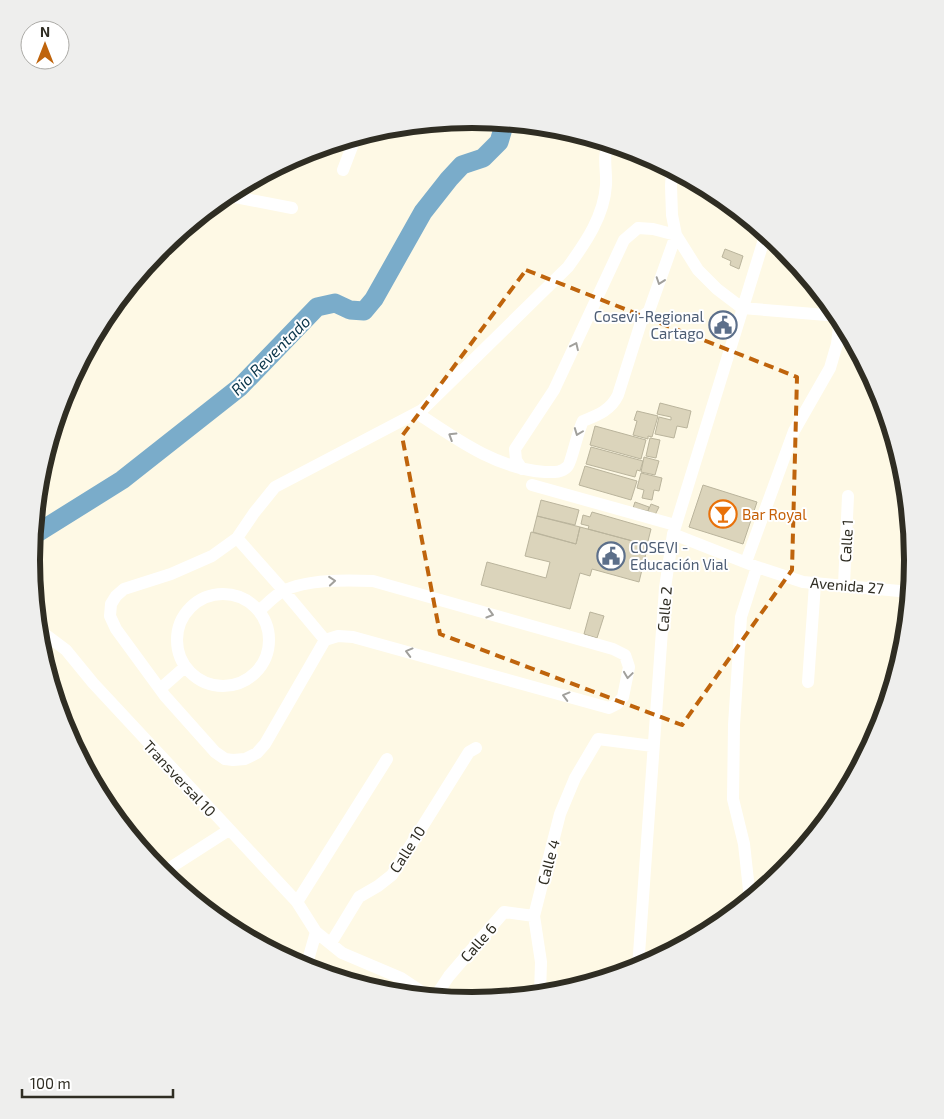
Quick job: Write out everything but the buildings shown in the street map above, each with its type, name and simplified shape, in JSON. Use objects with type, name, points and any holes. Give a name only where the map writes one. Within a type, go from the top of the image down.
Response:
[{"type":"street","points":[[343,170],[353,144]]},
{"type":"street","points":[[259,611],[284,591],[318,582],[373,581],[613,648],[625,655],[629,667],[623,697],[617,704],[609,708],[353,637],[338,636],[325,640],[265,744],[257,753],[245,759],[226,759],[215,752],[160,689],[116,629],[110,616],[111,604],[124,589],[170,574],[212,556],[237,538],[275,487],[422,410],[563,271],[583,246],[603,206],[606,185],[606,149]]},
{"type":"street","points":[[672,176],[672,215],[676,235],[698,270],[717,289],[742,308],[828,315]]},
{"type":"street","points":[[236,197],[292,208]]},
{"type":"street","points":[[522,469],[516,460],[515,449],[554,390],[624,240],[638,228],[653,229],[676,235]]},
{"type":"street","points":[[417,412],[482,454],[522,469],[558,472],[568,467],[571,463],[575,439],[583,421],[604,412],[615,402],[644,316],[649,311],[676,235]]},
{"type":"street","name":"Calle 2","points":[[639,958],[666,588],[674,529],[763,241]]},
{"type":"street","points":[[749,890],[744,844],[733,798],[734,724],[741,617],[751,564],[794,431],[830,368],[838,331]]},
{"type":"street","name":"Avenida 27","points":[[532,485],[674,529],[751,564],[803,582],[903,591]]},
{"type":"street","name":"Calle 1","points":[[844,585],[848,496]]},
{"type":"street","points":[[237,538],[325,640]]},
{"type":"street","points":[[808,682],[815,584]]},
{"type":"street","points":[[221,594],[236,596],[248,602],[259,611],[266,624],[269,639],[267,653],[261,666],[251,677],[238,684],[224,686],[209,684],[196,678],[185,667],[179,655],[176,641],[178,627],[185,614],[195,604],[207,597],[221,594]]},
{"type":"street","name":"Transversal 10","points":[[47,636],[66,650],[93,683],[297,902],[316,932]]},
{"type":"street","points":[[160,689],[185,667]]},
{"type":"street","name":"Calle 4","points":[[540,986],[541,962],[534,916],[560,814],[575,778],[598,739],[654,746]]},
{"type":"street","name":"Calle 10","points":[[331,943],[359,896],[378,886],[392,875],[469,752],[476,748]]},
{"type":"street","points":[[297,902],[386,759]]},
{"type":"street","points":[[170,868],[229,830]]},
{"type":"street","name":"Calle 6","points":[[440,991],[504,912],[534,916]]},
{"type":"street","points":[[308,959],[316,932],[342,953],[401,978],[416,988]]},
{"type":"highlighted area","points":[[526,270],[797,377],[792,570],[682,725],[440,634],[402,436]]},
{"type":"waterway","name":"Rio Reventado","points":[[41,531],[122,480],[240,387],[317,307],[335,303],[350,310],[364,311],[374,299],[423,212],[462,165],[483,158],[499,142],[503,128]]},
{"type":"place","name":"Cosevi-Regional Cartago","points":[[723,325]]},
{"type":"place","name":"Bar Royal","points":[[723,514]]},
{"type":"place","name":"COSEVI - Educación Vial","points":[[611,556]]}]
